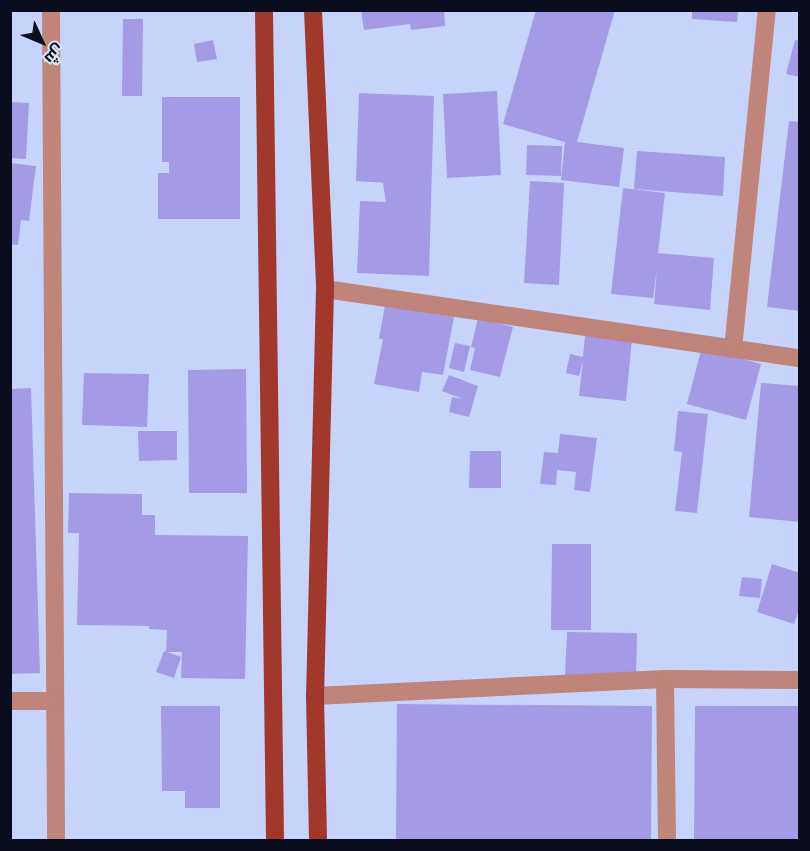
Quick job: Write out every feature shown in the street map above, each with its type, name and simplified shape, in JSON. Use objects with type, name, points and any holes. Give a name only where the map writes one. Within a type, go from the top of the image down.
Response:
[{"type":"main road","points":[[264,10],[275,840]]},
{"type":"main road","points":[[313,10],[325,289],[315,696],[318,840]]},
{"type":"street","points":[[51,10],[56,840]]},
{"type":"street","points":[[733,349],[767,10]]},
{"type":"street","points":[[325,289],[800,358]]},
{"type":"street","points":[[315,696],[665,678],[800,680]]},
{"type":"street","points":[[665,678],[667,840]]},
{"type":"street","points":[[10,701],[55,701]]},
{"type":"building","points":[[361,10],[444,10],[445,26],[411,30],[410,24],[364,30]]},
{"type":"building","points":[[536,10],[615,10],[577,142],[624,148],[619,187],[561,180],[565,142],[503,124]]},
{"type":"building","points":[[692,10],[738,10],[737,22],[692,19]]},
{"type":"building","points":[[123,19],[143,19],[142,96],[122,96]]},
{"type":"building","points":[[213,40],[217,59],[197,62],[194,44]]},
{"type":"building","points":[[795,40],[800,41],[800,77],[786,74]]},
{"type":"building","points":[[497,91],[501,175],[447,178],[443,94]]},
{"type":"building","points":[[359,93],[434,96],[429,276],[357,273],[360,201],[386,202],[383,183],[387,183],[356,181]]},
{"type":"building","points":[[162,97],[240,97],[240,219],[158,219],[158,173],[169,173],[169,162],[162,162]]},
{"type":"building","points":[[10,102],[29,103],[26,159],[10,158]]},
{"type":"building","points":[[789,121],[800,122],[800,311],[767,307]]},
{"type":"building","points":[[527,145],[562,146],[561,176],[526,175]]},
{"type":"building","points":[[637,151],[725,157],[723,196],[634,189]]},
{"type":"building","points":[[10,163],[36,166],[29,221],[21,220],[18,245],[10,244]]},
{"type":"building","points":[[530,181],[564,183],[559,285],[524,283]]},
{"type":"building","points":[[623,188],[665,193],[658,253],[714,258],[710,310],[654,304],[657,268],[653,298],[611,294]]},
{"type":"building","points":[[385,305],[454,317],[443,375],[422,372],[419,392],[374,384],[383,339],[379,339]]},
{"type":"building","points":[[478,318],[513,327],[500,377],[470,370],[475,348],[471,347]]},
{"type":"building","points":[[585,335],[632,339],[626,401],[579,396],[583,360],[579,376],[566,373],[570,354],[583,357]]},
{"type":"building","points":[[455,343],[470,346],[464,372],[449,368]]},
{"type":"building","points":[[702,347],[761,364],[746,420],[687,404]]},
{"type":"building","points":[[246,369],[247,493],[189,493],[188,370]]},
{"type":"building","points":[[84,373],[149,374],[147,427],[82,425]]},
{"type":"building","points":[[449,375],[478,386],[469,417],[449,412],[452,397],[463,399],[442,391]]},
{"type":"building","points":[[761,383],[800,386],[800,522],[749,517]]},
{"type":"building","points":[[31,388],[40,673],[10,674],[10,389]]},
{"type":"building","points":[[678,411],[708,414],[697,513],[675,511],[682,452],[674,451]]},
{"type":"building","points":[[138,431],[177,431],[177,460],[139,461]]},
{"type":"building","points":[[560,434],[597,438],[590,492],[574,490],[576,472],[557,470],[556,485],[540,484],[544,452],[558,453]]},
{"type":"building","points":[[470,451],[501,451],[501,488],[469,488]]},
{"type":"building","points":[[69,493],[142,494],[142,515],[155,515],[155,535],[248,536],[245,679],[181,678],[182,652],[166,652],[167,630],[149,629],[149,626],[77,625],[79,533],[68,533]]},
{"type":"building","points":[[552,544],[591,544],[591,630],[551,630]]},
{"type":"building","points":[[772,564],[800,573],[800,607],[794,624],[757,612]]},
{"type":"building","points":[[742,577],[762,579],[760,598],[739,596]]},
{"type":"building","points":[[567,632],[637,633],[636,678],[565,676]]},
{"type":"building","points":[[164,651],[181,657],[174,678],[156,672]]},
{"type":"building","points":[[397,704],[652,706],[651,840],[396,840]]},
{"type":"building","points":[[161,706],[220,706],[220,808],[185,808],[185,791],[162,791]]},
{"type":"building","points":[[695,706],[800,706],[800,840],[694,840]]}]
